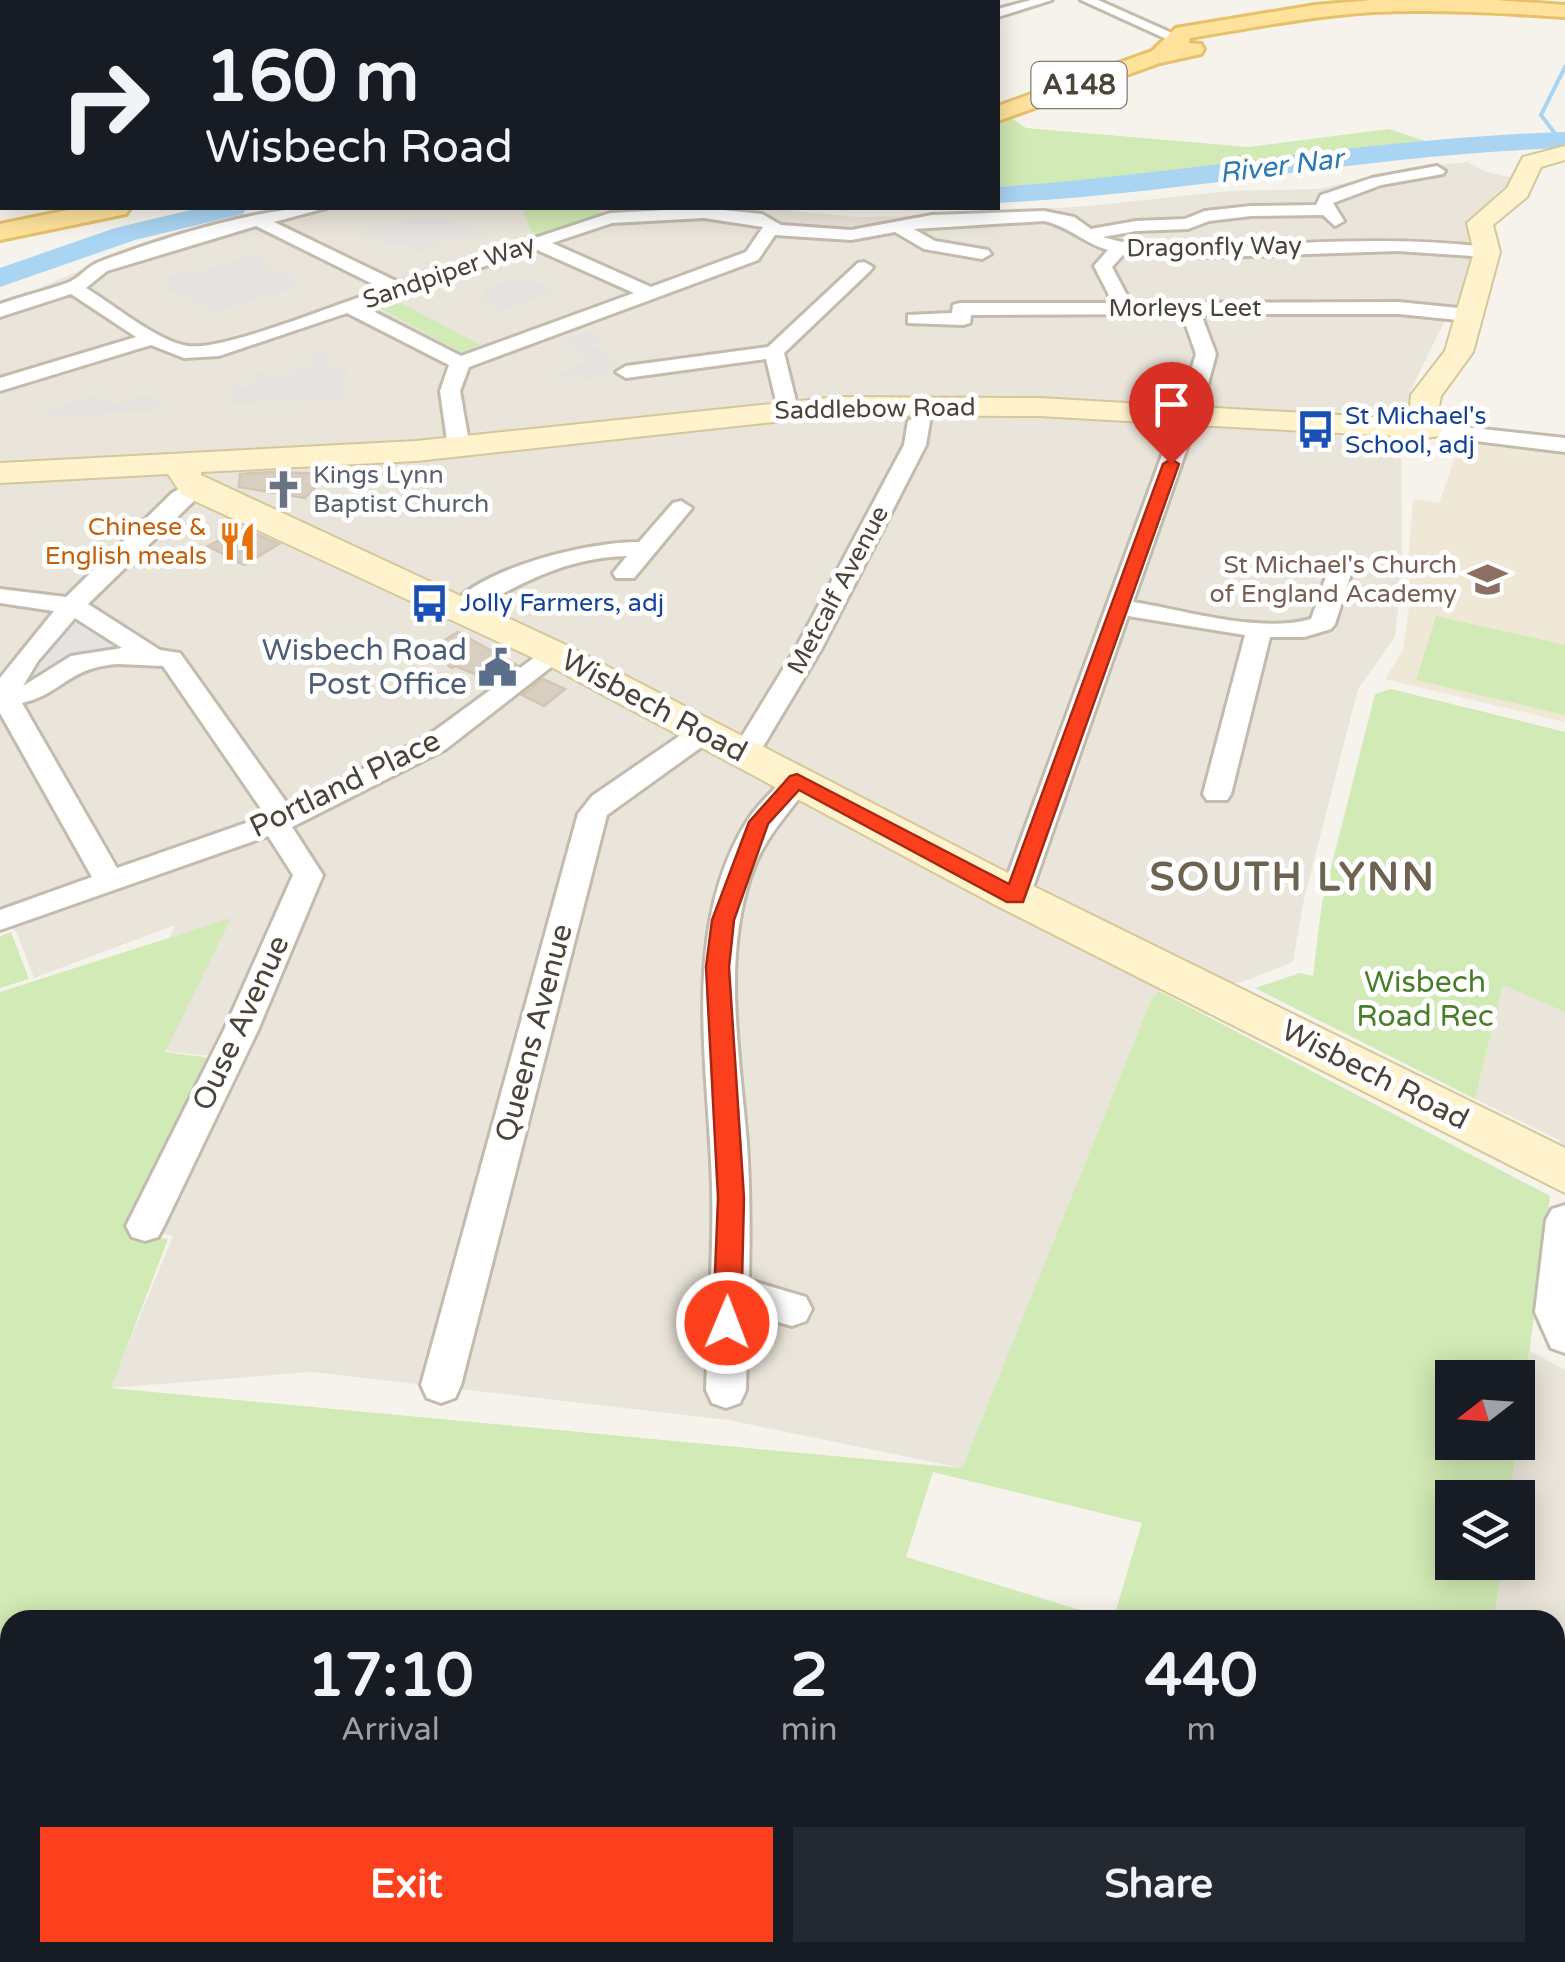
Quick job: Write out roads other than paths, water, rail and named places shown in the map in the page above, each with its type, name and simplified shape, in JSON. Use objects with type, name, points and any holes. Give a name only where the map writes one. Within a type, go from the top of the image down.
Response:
[{"type":"main road","name":"A148","points":[[1000,113],[1186,41],[1226,46],[1231,32],[1315,12],[1374,6],[1477,5],[1565,11]]},
{"type":"main road","points":[[0,224],[84,210]]},
{"type":"main road","points":[[0,232],[106,210]]},
{"type":"street","points":[[1000,12],[1046,0]]},
{"type":"street","points":[[1088,0],[1186,41]]},
{"type":"street","points":[[1427,429],[1423,411],[1426,396],[1460,352],[1487,252],[1480,223],[1518,192],[1531,162],[1565,153]]},
{"type":"street","points":[[1352,246],[1323,203],[1378,181],[1437,171]]},
{"type":"street","points":[[0,310],[52,291],[74,288],[101,267],[256,220],[308,210]]},
{"type":"street","points":[[1088,235],[1136,226],[1188,224],[1205,216],[1251,210],[1328,210]]},
{"type":"street","name":"Sandpiper Way","points":[[74,288],[152,338],[184,352],[205,352],[610,218],[659,213],[762,219],[771,224],[771,230]]},
{"type":"street","name":"Dragonfly Way","points":[[771,230],[838,236],[932,220],[1044,216],[1068,222],[1119,250],[1222,252],[1446,246],[1487,252]]},
{"type":"street","points":[[256,220],[398,289]]},
{"type":"street","points":[[898,226],[930,245],[982,254]]},
{"type":"street","points":[[459,448],[450,391],[460,364],[752,256],[771,230]]},
{"type":"street","points":[[534,242],[650,294]]},
{"type":"street","points":[[1119,250],[1104,266],[1124,307]]},
{"type":"street","points":[[626,372],[774,352],[858,273],[882,285]]},
{"type":"street","points":[[348,306],[460,364]]},
{"type":"street","name":"Morleys Leet","points":[[915,319],[962,319],[960,309],[1124,307],[1398,308],[1468,315]]},
{"type":"street","points":[[1015,896],[1121,607],[1206,354],[1190,308]]},
{"type":"street","points":[[0,385],[152,338]]},
{"type":"street","points":[[774,352],[788,409]]},
{"type":"street","name":"Saddlebow Road","points":[[190,476],[788,409],[914,405],[1186,421],[1427,429],[1565,445]]},
{"type":"street","name":"Metcalf Avenue","points":[[745,754],[826,614],[915,445],[919,421]]},
{"type":"street","name":"Wisbech Road","points":[[0,473],[190,476],[555,654],[1015,896],[1565,1172]]},
{"type":"street","points":[[110,882],[3,698],[6,685],[74,606],[180,498],[190,476]]},
{"type":"street","points":[[625,573],[680,508]]},
{"type":"street","points":[[461,608],[556,560],[626,548],[646,549]]},
{"type":"street","points":[[1121,607],[1259,630],[1310,630],[1322,624],[1338,574]]},
{"type":"street","points":[[0,596],[74,606],[153,657]]},
{"type":"street","points":[[1217,794],[1259,630]]},
{"type":"street","name":"Portland Place","points":[[3,920],[280,822],[436,743],[555,654]]},
{"type":"street","points":[[3,698],[32,694],[64,668],[82,661],[170,659],[280,822]]},
{"type":"street","name":"Queens Avenue","points":[[441,1386],[593,814],[602,802],[704,732]]},
{"type":"street","points":[[726,1390],[731,1198],[718,967],[723,920],[759,822],[797,780]]},
{"type":"street","name":"Ouse Avenue","points":[[146,1226],[241,1030],[308,875],[280,822]]},
{"type":"street","points":[[1565,1220],[1555,1312],[1565,1336]]},
{"type":"street","points":[[728,1290],[792,1310]]},
{"type":"waterway","points":[[1560,140],[1541,115],[1565,67]]},
{"type":"waterway","name":"River Nar","points":[[1000,195],[1423,148],[1565,140]]},
{"type":"waterway","name":"River Nar","points":[[0,278],[125,234],[225,210]]},
{"type":"place","name":"St Michael's School, adj","points":[[1315,430]]},
{"type":"place","name":"Kings Lynn Baptist Church","points":[[283,489]]},
{"type":"place","name":"Chinese & English meals","points":[[237,541]]},
{"type":"place","name":"St Michael's Church of England Academy","points":[[1487,579]]},
{"type":"place","name":"Jolly Farmers, adj","points":[[430,603]]},
{"type":"place","name":"Wisbech Road Post Office","points":[[497,667]]},
{"type":"district","name":"SOUTH LYNN","points":[[1293,877]]},
{"type":"park label","name":"Wisbech Road Rec","points":[[1425,999]]}]
